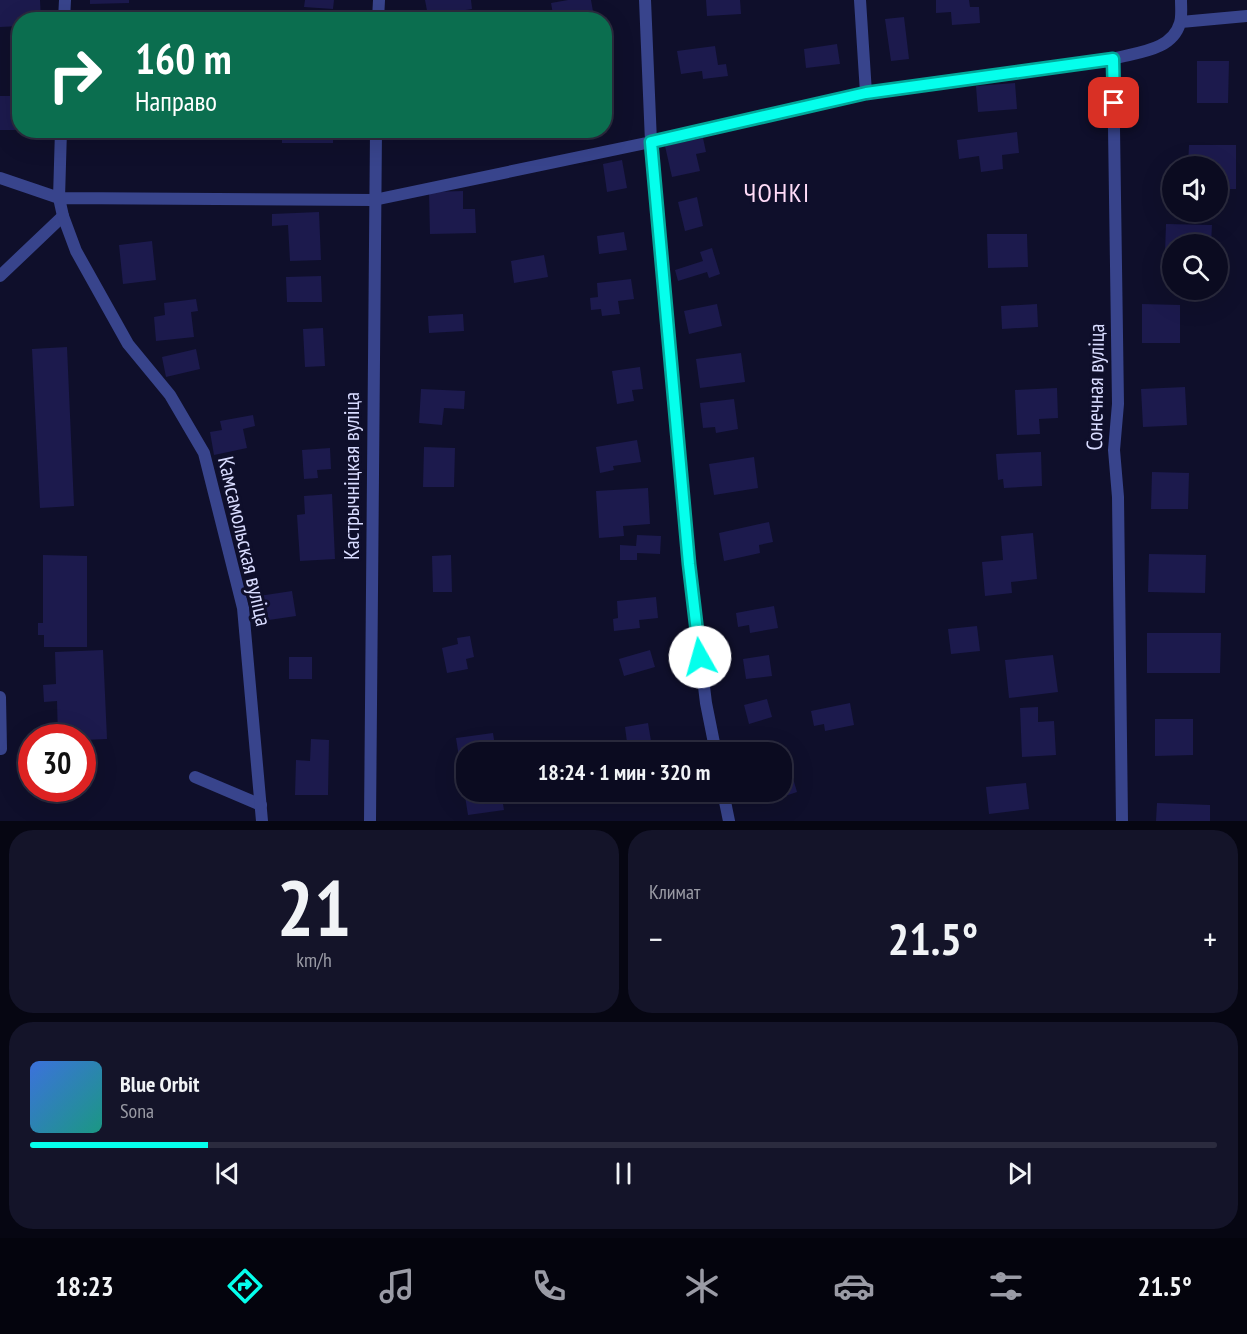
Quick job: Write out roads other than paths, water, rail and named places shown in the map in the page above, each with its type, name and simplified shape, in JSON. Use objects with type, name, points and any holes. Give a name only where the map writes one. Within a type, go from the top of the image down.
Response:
[{"type":"street","points":[[645,0],[651,142],[689,564],[706,704],[714,742]]},
{"type":"street","points":[[860,0],[866,93]]},
{"type":"street","points":[[0,178],[59,198],[374,200],[651,142],[866,93],[1113,59],[1164,45],[1175,35],[1181,22],[1180,0]]},
{"type":"street","points":[[1181,22],[1247,16]]},
{"type":"street","name":"Сонечная вуліца","points":[[1113,59],[1118,393],[1114,450],[1118,497],[1122,821]]},
{"type":"street","name":"Камсамольская вуліца","points":[[61,138],[59,198],[76,251],[128,344],[170,394],[204,453],[243,608],[262,821]]},
{"type":"street","name":"Кастрычніцкая вуліца","points":[[370,821],[376,138]]},
{"type":"street","points":[[0,276],[63,216]]},
{"type":"street","points":[[0,697],[1,749]]},
{"type":"street","points":[[195,777],[261,805]]},
{"type":"street","points":[[725,802],[729,821]]},
{"type":"district","name":"ЧОНКІ","points":[[777,193]]}]
